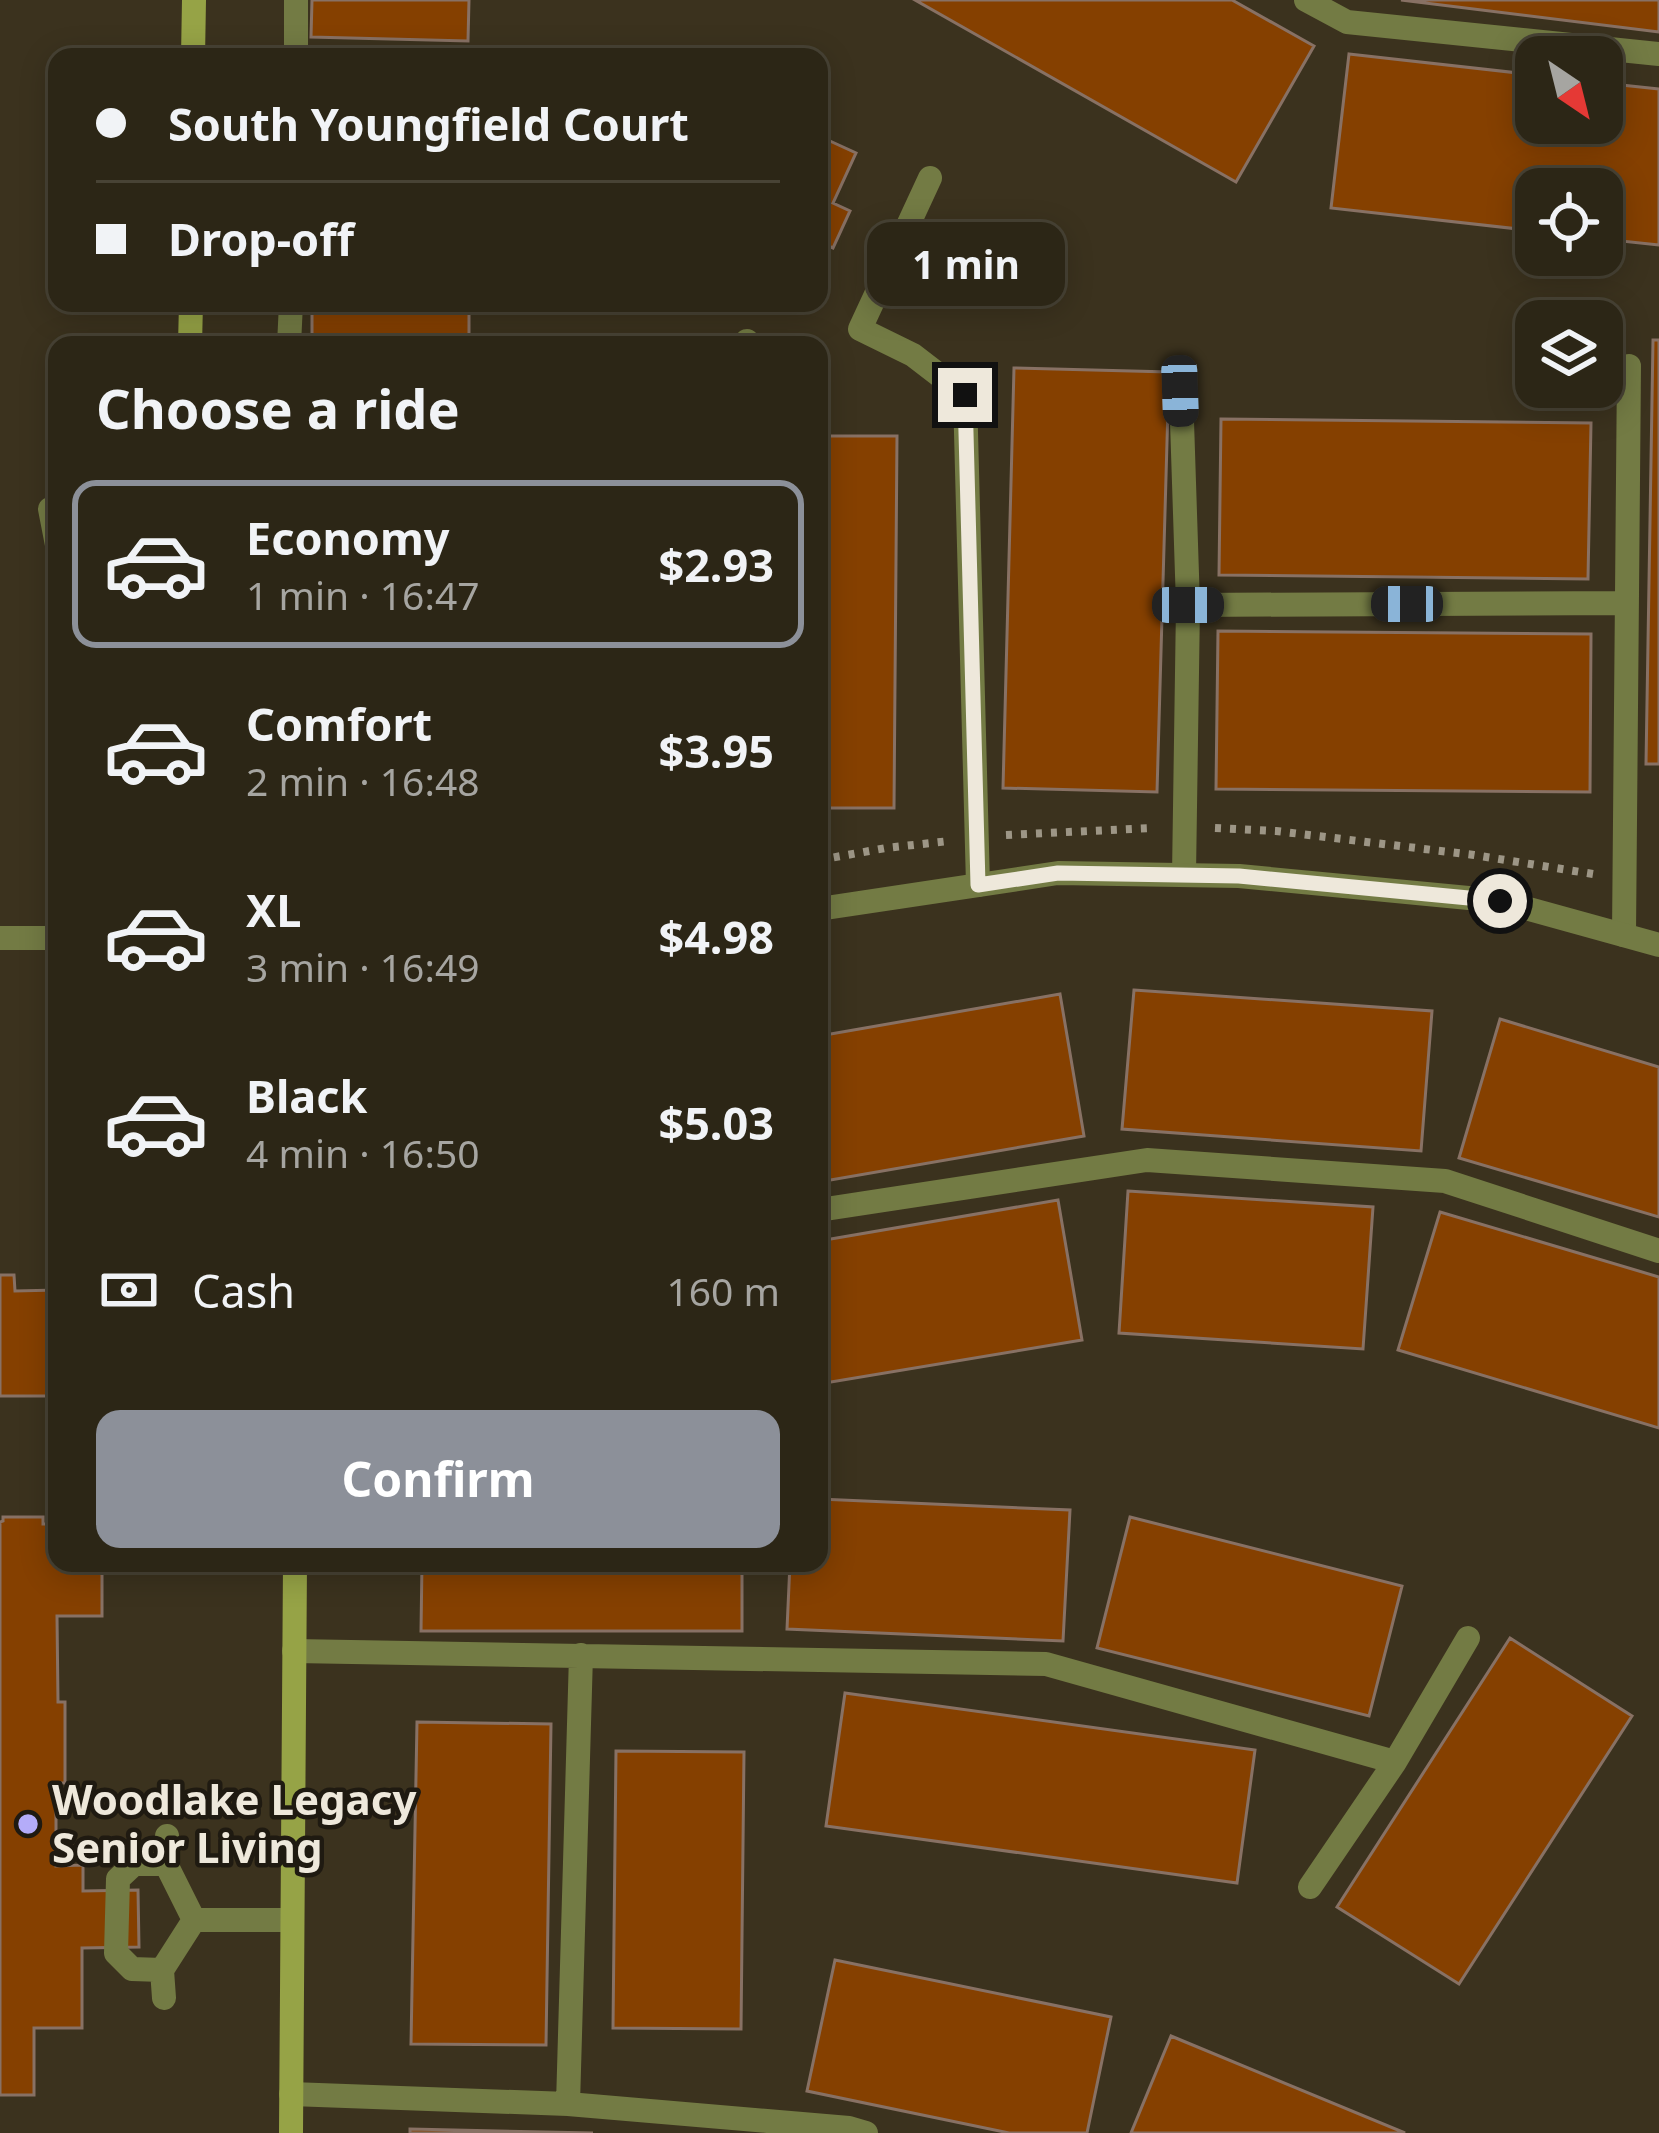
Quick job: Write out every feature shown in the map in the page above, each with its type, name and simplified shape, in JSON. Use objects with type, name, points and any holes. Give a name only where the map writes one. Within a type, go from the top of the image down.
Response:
[{"type":"street","points":[[193,48],[194,0]]},
{"type":"street","points":[[296,0],[296,48]]},
{"type":"street","points":[[1306,0],[1348,22],[1659,54]]},
{"type":"street","points":[[930,178],[860,329],[914,355],[965,395],[978,885]]},
{"type":"street","points":[[1624,935],[1628,366]]},
{"type":"street","points":[[1180,391],[1188,605],[1184,875]]},
{"type":"street","points":[[1188,605],[1626,603]]},
{"type":"street","points":[[828,908],[1058,873],[1239,876],[1500,901],[1659,945]]},
{"type":"street","points":[[0,938],[48,938]]},
{"type":"street","points":[[828,1209],[1147,1160],[1444,1181],[1659,1251]]},
{"type":"street","points":[[291,2133],[295,1572]]},
{"type":"street","points":[[1310,1887],[1395,1762],[1468,1638]]},
{"type":"street","points":[[294,1651],[1046,1664],[1395,1762]]},
{"type":"street","points":[[568,2104],[581,1655]]},
{"type":"street","points":[[166,1836],[166,1864],[194,1920]]},
{"type":"street","points":[[162,1970],[132,1969],[116,1953],[118,1879],[134,1864],[166,1864]]},
{"type":"street","points":[[194,1920],[292,1920]]},
{"type":"street","points":[[164,1998],[162,1970],[194,1920]]},
{"type":"street","points":[[291,2094],[568,2104],[866,2133]]},
{"type":"building","points":[[312,0],[469,0],[468,41],[311,37]]},
{"type":"building","points":[[915,0],[1232,0],[1314,46],[1236,182]]},
{"type":"building","points":[[1401,0],[1659,0],[1659,32]]},
{"type":"building","points":[[1349,54],[1515,73],[1515,144],[1623,144],[1623,85],[1659,89],[1659,245],[1623,241],[1623,168],[1515,168],[1515,229],[1331,208]]},
{"type":"building","points":[[828,140],[856,153],[833,203],[850,211],[833,248],[828,246]]},
{"type":"building","points":[[312,312],[469,312],[469,336],[312,336]]},
{"type":"building","points":[[1653,340],[1659,340],[1659,764],[1646,764]]},
{"type":"building","points":[[1014,368],[1169,372],[1157,792],[1003,788]]},
{"type":"building","points":[[1221,419],[1591,423],[1588,579],[1219,575]]},
{"type":"building","points":[[828,436],[897,436],[894,808],[828,808]]},
{"type":"building","points":[[1218,631],[1591,634],[1590,792],[1216,789]]},
{"type":"building","points":[[1134,990],[1432,1011],[1421,1151],[1122,1129]]},
{"type":"building","points":[[1060,994],[1084,1136],[828,1180],[828,1034]]},
{"type":"building","points":[[1500,1019],[1659,1067],[1659,1217],[1459,1158]]},
{"type":"building","points":[[1128,1191],[1373,1207],[1363,1349],[1119,1333]]},
{"type":"building","points":[[1058,1200],[1082,1340],[828,1382],[828,1239]]},
{"type":"building","points":[[1440,1212],[1659,1277],[1659,1428],[1398,1350]]},
{"type":"building","points":[[0,1275],[14,1275],[15,1291],[48,1290],[48,1396],[0,1396]]},
{"type":"building","points":[[828,1499],[1070,1510],[1063,1641],[787,1629],[790,1572],[828,1572]]},
{"type":"building","name":"Woodlake Legacy Senior Living","points":[[3,1517],[43,1517],[43,1524],[48,1524],[48,1572],[102,1572],[102,1616],[57,1616],[58,1702],[65,1702],[65,1783],[56,1783],[56,1866],[83,1865],[83,1891],[138,1890],[139,1947],[82,1948],[82,2028],[34,2028],[34,2095],[0,2095]]},
{"type":"building","points":[[1130,1517],[1402,1586],[1369,1716],[1097,1648]]},
{"type":"building","points":[[422,1572],[742,1572],[742,1631],[421,1631]]},
{"type":"building","points":[[1510,1638],[1632,1716],[1459,1984],[1337,1907]]},
{"type":"building","points":[[845,1693],[1255,1750],[1237,1883],[826,1826]]},
{"type":"building","points":[[417,1722],[551,1724],[546,2045],[411,2044]]},
{"type":"building","points":[[616,1751],[744,1752],[741,2029],[613,2028]]},
{"type":"building","points":[[835,1960],[1111,2017],[1087,2133],[1009,2133],[807,2091]]},
{"type":"building","points":[[1171,2036],[1405,2133],[1131,2133]]},
{"type":"building","points":[[410,2129],[593,2133],[410,2133]]},
{"type":"place","name":"Woodlake Legacy Senior Living","points":[[28,1824]]},
{"type":"route","points":[[965,395],[978,885],[1058,873],[1239,876],[1500,901]]}]
